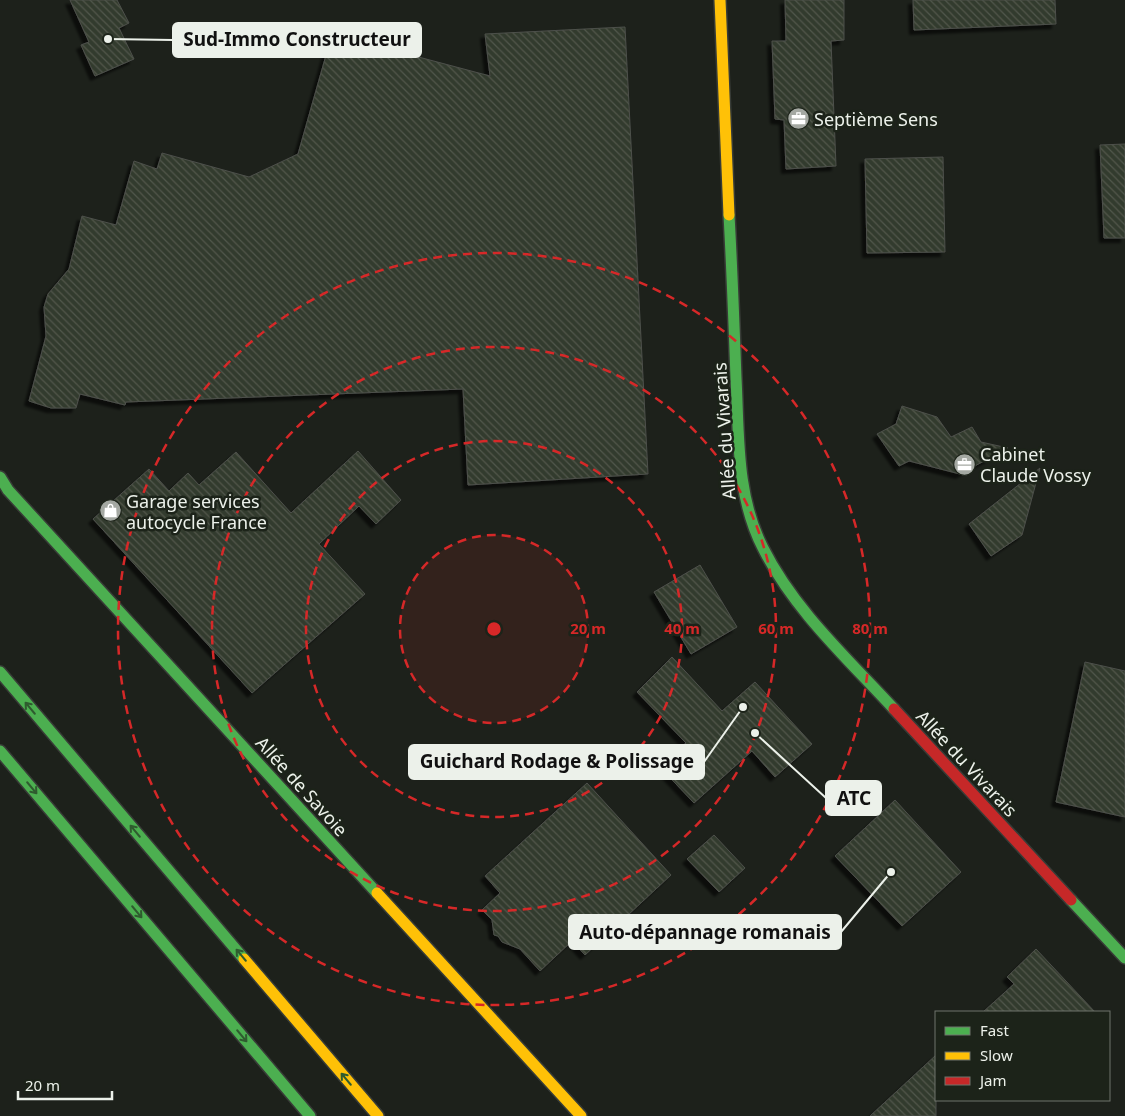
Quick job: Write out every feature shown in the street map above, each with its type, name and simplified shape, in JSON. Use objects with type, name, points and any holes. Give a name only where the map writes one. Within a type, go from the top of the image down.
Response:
[{"type":"main road","name":"Allée du Vivarais","points":[[720,0],[739,441],[745,498],[754,529],[774,570],[811,619],[1125,958]]},
{"type":"main road","name":"Allée de Savoie","points":[[0,477],[8,490],[581,1116]]},
{"type":"main road","points":[[0,672],[378,1116]]},
{"type":"main road","points":[[0,751],[310,1116]]},
{"type":"building","points":[[70,0],[117,0],[129,23],[119,28],[134,59],[95,76],[81,45],[89,42]]},
{"type":"building","points":[[785,0],[844,0],[844,40],[831,41],[836,166],[786,169],[784,120],[775,119],[772,41],[786,41]]},
{"type":"building","points":[[913,0],[1055,0],[1056,24],[914,30]]},
{"type":"building","points":[[625,27],[648,474],[468,485],[463,389],[126,402],[125,405],[80,394],[76,408],[51,408],[29,401],[46,336],[44,307],[48,294],[69,269],[82,216],[116,225],[134,161],[157,169],[162,153],[249,177],[298,154],[332,34],[490,76],[485,34]]},
{"type":"building","points":[[1125,144],[1125,238],[1104,238],[1100,145]]},
{"type":"building","points":[[943,157],[945,252],[867,253],[865,159]]},
{"type":"building","points":[[902,406],[937,417],[951,437],[972,427],[981,442],[1008,448],[960,474],[909,461],[899,466],[877,434],[896,424]]},
{"type":"building","points":[[358,451],[401,500],[376,524],[359,506],[319,544],[365,594],[252,693],[93,519],[149,469],[169,491],[188,473],[199,485],[236,452],[291,513]]},
{"type":"building","points":[[1040,468],[1022,535],[991,556],[969,524]]},
{"type":"building","points":[[700,565],[737,627],[691,654],[654,592]]},
{"type":"building","points":[[672,657],[722,711],[755,682],[812,744],[775,777],[752,751],[694,803],[659,766],[686,743],[637,692]]},
{"type":"building","points":[[1085,662],[1125,671],[1125,817],[1056,802]]},
{"type":"building","points":[[587,783],[671,875],[585,955],[572,941],[540,971],[520,949],[502,942],[498,936],[494,935],[492,920],[482,910],[500,893],[485,876]]},
{"type":"building","points":[[895,800],[961,872],[902,926],[835,856]]},
{"type":"building","points":[[714,835],[745,868],[719,892],[687,859]]},
{"type":"building","points":[[1036,949],[1094,1011],[984,1011],[1014,984],[1007,977]]},
{"type":"building","points":[[935,1056],[936,1116],[870,1116]]},
{"type":"traffic: fast","points":[[729,215],[740,465],[743,486],[754,528],[776,571],[806,613],[894,709]]},
{"type":"traffic: fast","points":[[0,477],[8,490],[377,893]]},
{"type":"traffic: fast","points":[[0,672],[244,959]]},
{"type":"traffic: fast","points":[[0,751],[310,1116]]},
{"type":"traffic: fast","points":[[1071,900],[1125,958]]},
{"type":"traffic: slow","points":[[720,0],[729,215]]},
{"type":"traffic: slow","points":[[377,893],[581,1116]]},
{"type":"traffic: slow","points":[[244,959],[378,1116]]},
{"type":"traffic: jam","points":[[894,709],[1071,900]]},
{"type":"place","name":"Sud-Immo Constructeur","points":[[108,39]]},
{"type":"place","name":"Septième Sens","points":[[798,119]]},
{"type":"place","name":"Cabinet Claude Vossy","points":[[964,464]]},
{"type":"place","name":"Garage services autocycle France","points":[[110,511]]},
{"type":"place","name":"Guichard Rodage & Polissage","points":[[743,707]]},
{"type":"place","name":"ATC","points":[[755,733]]},
{"type":"place","name":"Auto-dépannage romanais","points":[[891,872]]}]
